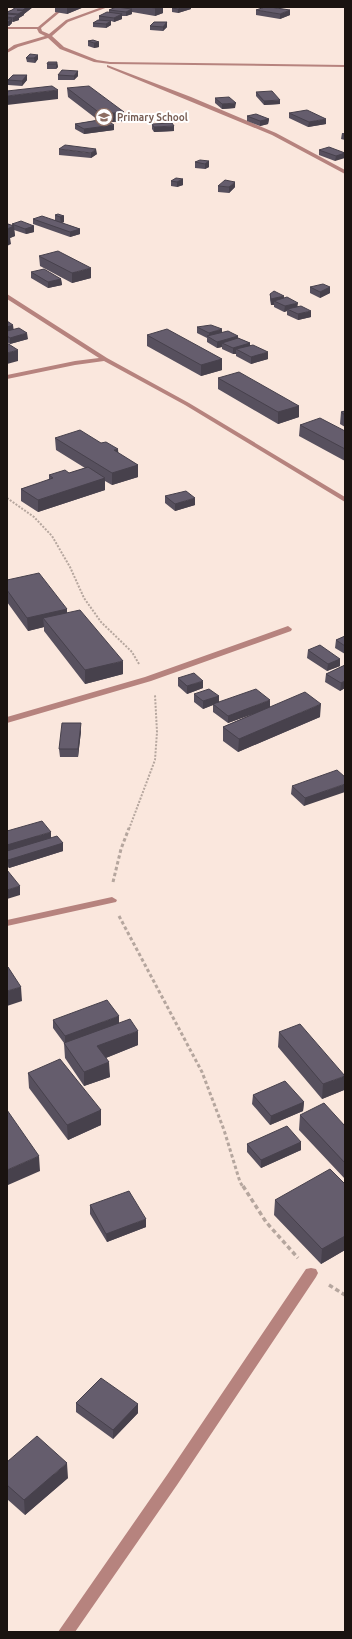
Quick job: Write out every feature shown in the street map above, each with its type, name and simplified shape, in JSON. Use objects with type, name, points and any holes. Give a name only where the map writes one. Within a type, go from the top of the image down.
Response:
[{"type":"street","points":[[7,28],[39,28],[64,7]]},
{"type":"street","points":[[7,52],[16,46],[49,36],[67,21],[106,7]]},
{"type":"street","points":[[39,28],[40,32],[49,36],[62,48],[189,98],[274,134],[345,172]]},
{"type":"street","points":[[96,61],[130,64],[345,66]]},
{"type":"street","points":[[7,296],[104,359],[187,404],[345,500]]},
{"type":"street","points":[[7,377],[75,363],[104,359]]},
{"type":"street","points":[[7,720],[148,679],[288,629]]},
{"type":"street","points":[[7,923],[112,900]]},
{"type":"street","points":[[66,1632],[172,1480],[311,1273]]},
{"type":"path","points":[[7,498],[34,517],[52,536],[70,567],[84,598],[101,622],[132,652],[148,679],[156,697],[157,732],[155,760],[121,849],[112,886],[112,900],[119,916],[202,1072],[224,1130],[240,1182],[266,1222],[311,1273],[345,1295]]},
{"type":"building","points":[[16,7],[27,7],[23,10],[17,10],[24,11],[18,14],[7,13]]},
{"type":"building","points":[[116,7],[132,9],[126,12],[109,10]]},
{"type":"building","points":[[184,7],[178,9],[172,8]]},
{"type":"building","points":[[265,7],[290,10],[280,14],[256,10]]},
{"type":"building","points":[[107,12],[122,14],[114,18],[99,16]]},
{"type":"building","points":[[7,14],[18,15],[13,18],[7,17]]},
{"type":"building","points":[[98,20],[111,21],[106,24],[93,23]]},
{"type":"building","points":[[154,22],[167,22],[163,27],[150,26]]},
{"type":"building","points":[[93,40],[99,42],[94,43],[88,41]]},
{"type":"building","points":[[30,54],[38,55],[34,58],[26,58]]},
{"type":"building","points":[[48,62],[57,62],[56,64],[47,64]]},
{"type":"building","points":[[62,70],[78,71],[74,76],[58,75]]},
{"type":"building","points":[[13,75],[27,75],[22,81],[8,80]]},
{"type":"building","points":[[52,86],[58,90],[7,96],[7,91]]},
{"type":"building","points":[[89,86],[124,112],[101,114],[67,88]]},
{"type":"building","points":[[272,91],[280,100],[264,101],[256,92]]},
{"type":"building","points":[[229,97],[236,103],[222,104],[215,98]]},
{"type":"building","points":[[307,110],[326,119],[309,122],[289,113]]},
{"type":"building","points":[[256,114],[269,119],[260,121],[247,116]]},
{"type":"building","points":[[105,119],[114,125],[84,129],[75,124]]},
{"type":"building","points":[[172,123],[174,126],[154,127],[152,124]]},
{"type":"building","points":[[65,145],[96,149],[91,153],[59,149]]},
{"type":"building","points":[[329,147],[345,153],[336,156],[319,150]]},
{"type":"building","points":[[200,160],[209,161],[205,164],[195,162]]},
{"type":"building","points":[[176,178],[183,179],[177,182],[171,181]]},
{"type":"building","points":[[225,180],[235,182],[229,187],[218,186]]},
{"type":"building","points":[[58,214],[64,216],[60,217],[55,215]]},
{"type":"building","points":[[42,216],[80,229],[70,232],[33,219]]},
{"type":"building","points":[[21,221],[34,226],[25,229],[12,224]]},
{"type":"building","points":[[8,224],[14,226],[7,229]]},
{"type":"building","points":[[58,251],[91,268],[72,273],[39,256]]},
{"type":"building","points":[[44,269],[61,279],[48,282],[31,272]]},
{"type":"building","points":[[323,284],[330,287],[320,292],[310,287]]},
{"type":"building","points":[[274,291],[284,296],[271,299],[270,294]]},
{"type":"building","points":[[287,297],[298,303],[285,306],[274,301]]},
{"type":"building","points":[[301,306],[311,311],[298,314],[287,309]]},
{"type":"building","points":[[7,321],[13,325],[7,327]]},
{"type":"building","points":[[211,325],[222,329],[209,333],[197,327]]},
{"type":"building","points":[[19,328],[27,333],[10,338],[7,336],[7,331]]},
{"type":"building","points":[[167,329],[222,359],[201,365],[147,335]]},
{"type":"building","points":[[228,331],[238,336],[217,342],[207,336]]},
{"type":"building","points":[[238,338],[250,343],[233,348],[222,343]]},
{"type":"building","points":[[7,343],[18,350],[7,353]]},
{"type":"building","points":[[253,345],[268,352],[251,357],[236,349]]},
{"type":"building","points":[[239,372],[299,406],[278,412],[218,378]]},
{"type":"building","points":[[320,418],[345,431],[345,449],[300,425]]},
{"type":"building","points":[[80,430],[101,443],[106,442],[118,449],[114,450],[138,465],[112,473],[55,438]]},
{"type":"building","points":[[88,467],[105,478],[38,500],[21,489],[53,478],[49,475],[65,470],[69,473]]},
{"type":"building","points":[[186,491],[195,498],[175,504],[165,496]]},
{"type":"building","points":[[39,573],[67,609],[27,618],[7,590],[7,580]]},
{"type":"building","points":[[80,610],[123,661],[85,670],[43,618]]},
{"type":"building","points":[[345,636],[345,646],[336,640]]},
{"type":"building","points":[[320,645],[340,659],[328,664],[308,650]]},
{"type":"building","points":[[345,665],[345,681],[341,683],[326,674]]},
{"type":"building","points":[[194,673],[203,681],[187,686],[178,678]]},
{"type":"building","points":[[209,689],[219,696],[203,701],[194,694]]},
{"type":"building","points":[[256,689],[270,700],[228,716],[213,704]]},
{"type":"building","points":[[305,692],[321,704],[239,739],[223,727]]},
{"type":"building","points":[[62,723],[81,723],[78,749],[59,749]]},
{"type":"building","points":[[337,770],[345,777],[345,784],[305,798],[292,786]]},
{"type":"building","points":[[42,821],[51,832],[7,845],[7,831]]},
{"type":"building","points":[[57,836],[63,843],[8,860],[7,858],[7,851]]},
{"type":"building","points":[[7,870],[20,886],[7,890]]},
{"type":"building","points":[[8,967],[21,987],[7,991]]},
{"type":"building","points":[[107,1000],[119,1016],[65,1036],[53,1020]]},
{"type":"building","points":[[130,1019],[138,1031],[97,1046],[109,1062],[84,1072],[64,1043]]},
{"type":"building","points":[[300,1024],[345,1076],[323,1084],[279,1032]]},
{"type":"building","points":[[60,1059],[101,1110],[67,1125],[28,1073]]},
{"type":"building","points":[[285,1081],[304,1102],[271,1116],[253,1095]]},
{"type":"building","points":[[324,1103],[345,1126],[345,1163],[300,1115]]},
{"type":"building","points":[[7,1110],[39,1156],[7,1170]]},
{"type":"building","points":[[287,1126],[301,1142],[261,1160],[247,1144]]},
{"type":"building","points":[[330,1169],[345,1184],[345,1236],[322,1249],[275,1200]]},
{"type":"building","points":[[129,1191],[146,1219],[106,1234],[90,1205]]},
{"type":"building","points":[[101,1378],[138,1404],[113,1430],[76,1403]]},
{"type":"building","points":[[37,1436],[67,1463],[24,1500],[7,1485],[7,1462]]},
{"type":"place","name":"Primary School","points":[[104,117]]}]
